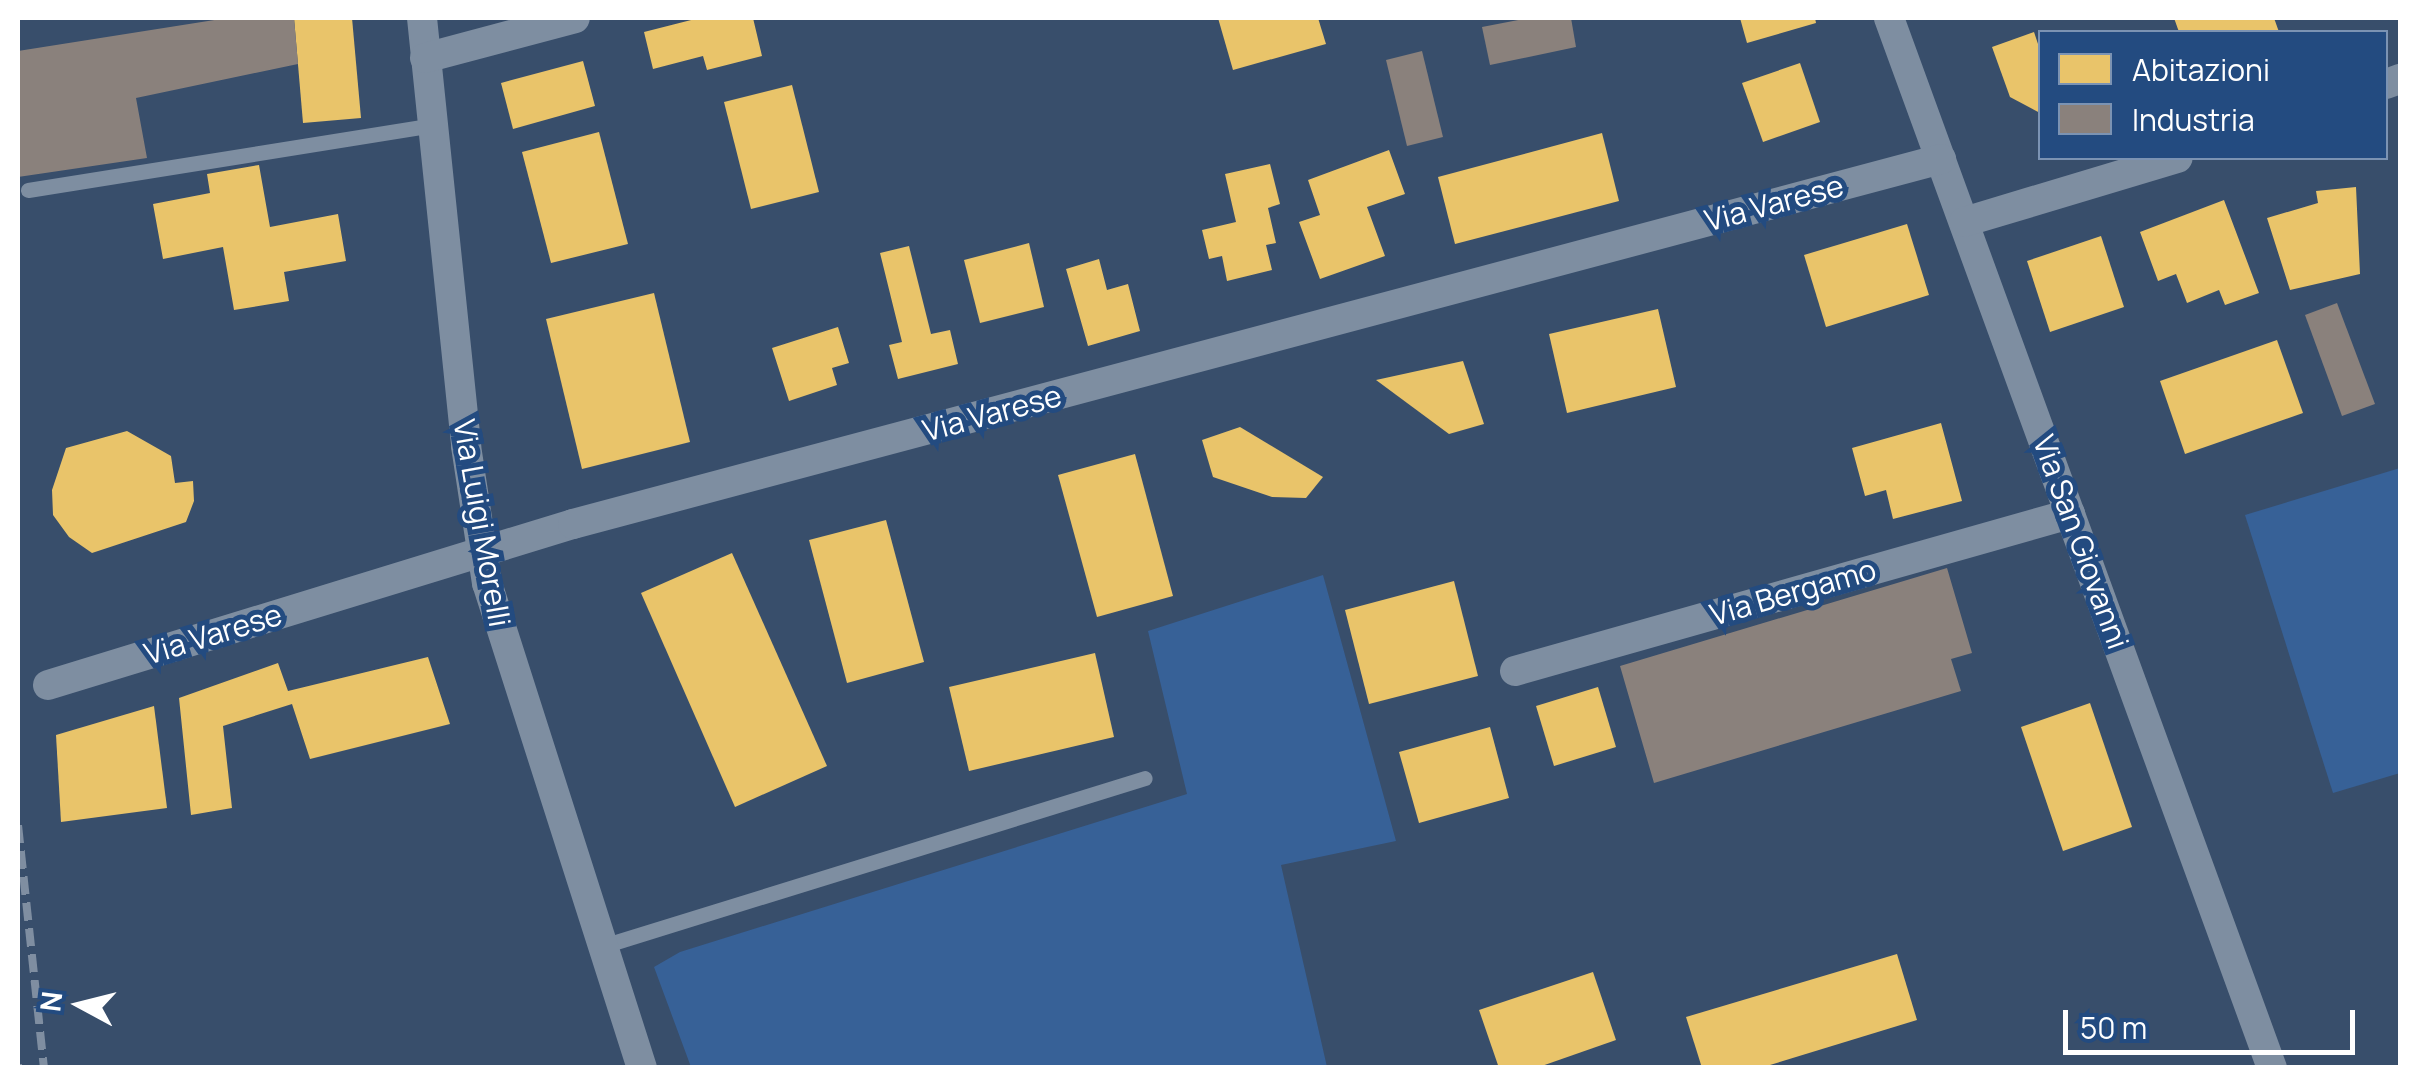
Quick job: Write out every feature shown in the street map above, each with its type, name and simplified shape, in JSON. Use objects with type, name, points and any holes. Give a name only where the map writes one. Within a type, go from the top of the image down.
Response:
[{"type":"street","name":"Via Luigi Morelli","points":[[422,18],[481,551],[504,645],[642,1068]]},
{"type":"street","points":[[426,58],[575,18]]},
{"type":"street","name":"Via San Giovanni","points":[[1889,18],[2272,1068]]},
{"type":"street","name":"Via Varese","points":[[48,685],[481,551],[1941,159]]},
{"type":"street","points":[[1964,222],[2171,160]]},
{"type":"street","name":"Via Bergamo","points":[[1515,671],[2070,514]]},
{"type":"lane","points":[[28,190],[433,125]]},
{"type":"lane","points":[[603,946],[1145,778]]},
{"type":"shaded area","points":[[2400,468],[2400,773],[2333,793],[2245,515]]},
{"type":"shaded area","points":[[1323,575],[1396,841],[1281,865],[1327,1067],[691,1067],[654,967],[680,952],[1187,794],[1148,631]]},
{"type":"building: Abitazioni","points":[[294,18],[352,18],[361,118],[303,123]]},
{"type":"building: Abitazioni","points":[[699,18],[753,18],[762,56],[707,70],[703,56],[653,69],[644,32]]},
{"type":"building: Abitazioni","points":[[1218,18],[1318,18],[1326,44],[1233,70]]},
{"type":"building: Abitazioni","points":[[1740,18],[1815,18],[1816,23],[1747,43]]},
{"type":"building: Abitazioni","points":[[2174,18],[2274,18],[2278,30],[2178,30]]},
{"type":"building: Abitazioni","points":[[2034,32],[2038,44],[2038,112],[2010,97],[1992,47]]},
{"type":"building: Abitazioni","points":[[583,61],[595,106],[513,129],[501,83]]},
{"type":"building: Abitazioni","points":[[1800,63],[1820,122],[1763,142],[1742,83]]},
{"type":"building: Abitazioni","points":[[792,85],[819,192],[751,209],[724,102]]},
{"type":"building: Abitazioni","points":[[599,132],[628,244],[551,263],[522,152]]},
{"type":"building: Abitazioni","points":[[1602,133],[1619,201],[1455,244],[1438,177]]},
{"type":"building: Abitazioni","points":[[1389,150],[1405,194],[1367,207],[1385,256],[1320,279],[1299,222],[1320,215],[1308,180]]},
{"type":"building: Abitazioni","points":[[1270,164],[1280,204],[1268,208],[1276,243],[1266,245],[1272,270],[1227,281],[1222,256],[1209,259],[1202,230],[1236,222],[1225,174]]},
{"type":"building: Abitazioni","points":[[259,165],[270,227],[338,214],[346,261],[284,272],[289,301],[234,310],[223,247],[163,259],[153,204],[210,193],[207,174]]},
{"type":"building: Abitazioni","points":[[2356,187],[2360,274],[2290,290],[2267,218],[2318,203],[2316,191]]},
{"type":"building: Abitazioni","points":[[2224,200],[2259,293],[2225,305],[2219,290],[2187,303],[2176,274],[2158,281],[2140,232]]},
{"type":"building: Abitazioni","points":[[1907,224],[1929,295],[1826,327],[1804,255]]},
{"type":"building: Abitazioni","points":[[2101,236],[2124,307],[2050,332],[2027,261]]},
{"type":"building: Abitazioni","points":[[1029,243],[1044,307],[980,323],[964,260]]},
{"type":"building: Abitazioni","points":[[909,246],[931,334],[950,330],[958,364],[898,379],[889,345],[902,342],[880,253]]},
{"type":"building: Abitazioni","points":[[1099,259],[1107,290],[1128,284],[1140,331],[1088,346],[1066,269]]},
{"type":"building: Abitazioni","points":[[654,293],[690,442],[582,469],[546,319]]},
{"type":"building: Abitazioni","points":[[1658,309],[1676,387],[1567,413],[1549,334]]},
{"type":"building: Abitazioni","points":[[838,327],[849,363],[832,368],[837,385],[789,401],[772,348]]},
{"type":"building: Abitazioni","points":[[2277,340],[2303,413],[2185,454],[2160,381]]},
{"type":"building: Abitazioni","points":[[1463,361],[1484,424],[1449,434],[1376,380]]},
{"type":"building: Abitazioni","points":[[1941,423],[1962,501],[1893,519],[1886,490],[1865,496],[1852,448]]},
{"type":"building: Abitazioni","points":[[1240,427],[1323,477],[1306,498],[1272,497],[1213,477],[1202,440]]},
{"type":"building: Abitazioni","points":[[127,431],[171,456],[175,483],[193,481],[194,501],[186,522],[92,553],[69,537],[53,515],[52,490],[66,448]]},
{"type":"building: Abitazioni","points":[[1135,454],[1173,596],[1097,617],[1058,475]]},
{"type":"building: Abitazioni","points":[[886,520],[924,662],[847,683],[809,540]]},
{"type":"building: Abitazioni","points":[[732,553],[827,766],[735,807],[641,593]]},
{"type":"building: Abitazioni","points":[[1454,581],[1478,676],[1369,704],[1345,610]]},
{"type":"building: Abitazioni","points":[[1095,653],[1114,737],[969,771],[949,687]]},
{"type":"building: Abitazioni","points":[[428,657],[450,724],[310,759],[292,704],[223,726],[232,808],[191,815],[179,698],[278,663],[288,691]]},
{"type":"building: Abitazioni","points":[[1598,687],[1616,747],[1554,766],[1536,706]]},
{"type":"building: Abitazioni","points":[[2090,703],[2132,827],[2063,851],[2021,727]]},
{"type":"building: Abitazioni","points":[[154,706],[167,808],[61,822],[56,735]]},
{"type":"building: Abitazioni","points":[[1490,727],[1509,798],[1419,823],[1399,752]]},
{"type":"building: Abitazioni","points":[[1897,954],[1917,1020],[1760,1068],[1702,1068],[1686,1017]]},
{"type":"building: Abitazioni","points":[[1593,972],[1616,1040],[1536,1068],[1499,1068],[1479,1010]]},
{"type":"building: Industria","points":[[227,18],[294,18],[298,64],[136,98],[147,158],[18,177],[18,51]]},
{"type":"building: Industria","points":[[1529,18],[1571,18],[1576,47],[1490,65],[1482,27]]},
{"type":"building: Industria","points":[[1422,51],[1443,137],[1407,146],[1386,60]]},
{"type":"building: Industria","points":[[2337,303],[2375,404],[2342,416],[2305,315]]},
{"type":"building: Industria","points":[[1947,568],[1972,653],[1951,659],[1961,691],[1654,783],[1620,666]]},
{"type":"railway","points":[[18,825],[44,1068]]}]
